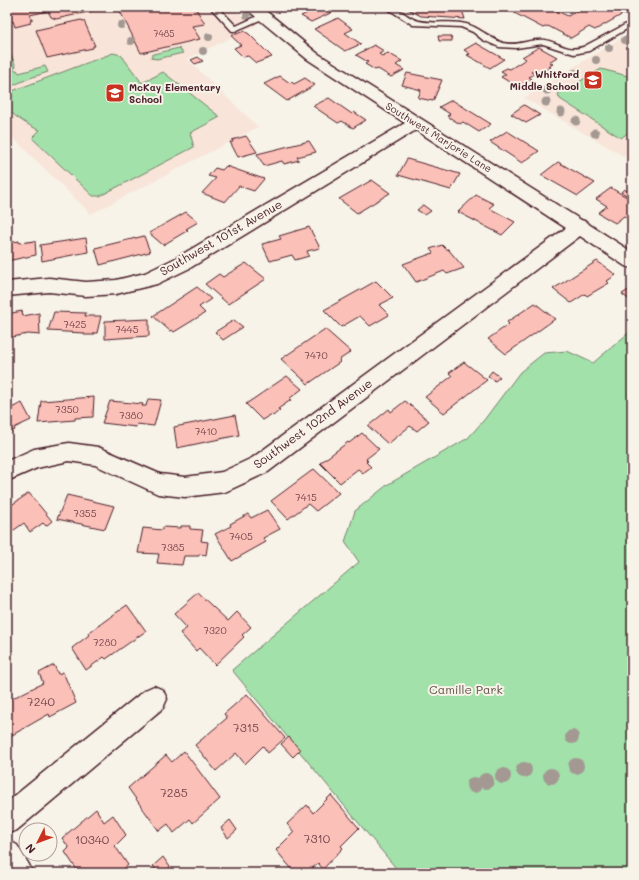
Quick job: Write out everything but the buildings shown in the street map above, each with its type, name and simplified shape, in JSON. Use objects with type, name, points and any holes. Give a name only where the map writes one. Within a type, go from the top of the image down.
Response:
[{"type":"street","name":"Southwest Marjorie Lane","points":[[251,7],[276,24],[296,45],[312,56],[581,226],[632,261]]},
{"type":"street","name":"Southwest 101st Avenue","points":[[7,289],[49,285],[86,289],[116,287],[150,279],[183,263],[416,123]]},
{"type":"street","name":"Southwest 102nd Avenue","points":[[7,470],[34,459],[69,452],[98,456],[158,484],[185,487],[225,482],[260,465],[581,226]]},
{"type":"street","points":[[7,820],[154,699]]},
{"type":"street","points":[[7,855],[18,873]]},
{"type":"lane","points":[[214,7],[235,29],[265,16]]},
{"type":"lane","points":[[389,7],[416,23],[462,25],[476,30],[486,38],[502,45],[516,46],[531,42],[544,42],[574,52],[586,50],[632,23]]},
{"type":"shaded area","name":"McKay Elementary School","points":[[7,7],[229,7],[257,25],[187,59],[258,127],[91,214],[7,132]]},
{"type":"shaded area","name":"Whitford Middle School","points":[[632,31],[632,161],[524,98]]},
{"type":"green space","points":[[7,44],[16,67],[13,68],[14,70],[17,70],[19,73],[45,66],[48,72],[7,88]]},
{"type":"green space","points":[[179,48],[183,53],[157,59],[151,58],[153,54]]},
{"type":"green space","points":[[113,53],[121,55],[142,83],[163,72],[220,117],[190,133],[194,147],[100,196],[93,196],[32,138],[40,130],[32,127],[12,113],[7,106],[7,93]]},
{"type":"green space","points":[[601,69],[632,77],[632,133],[629,132],[621,138],[560,99],[558,94]]},
{"type":"green space","name":"Camille Park","points":[[632,330],[632,873],[400,873],[232,670],[359,562],[345,542],[355,511],[387,485],[468,438],[484,420],[520,372],[544,353],[567,351],[593,363]]},
{"type":"place","name":"Whitford Middle School","points":[[593,80]]},
{"type":"place","name":"McKay Elementary School","points":[[115,93]]}]
